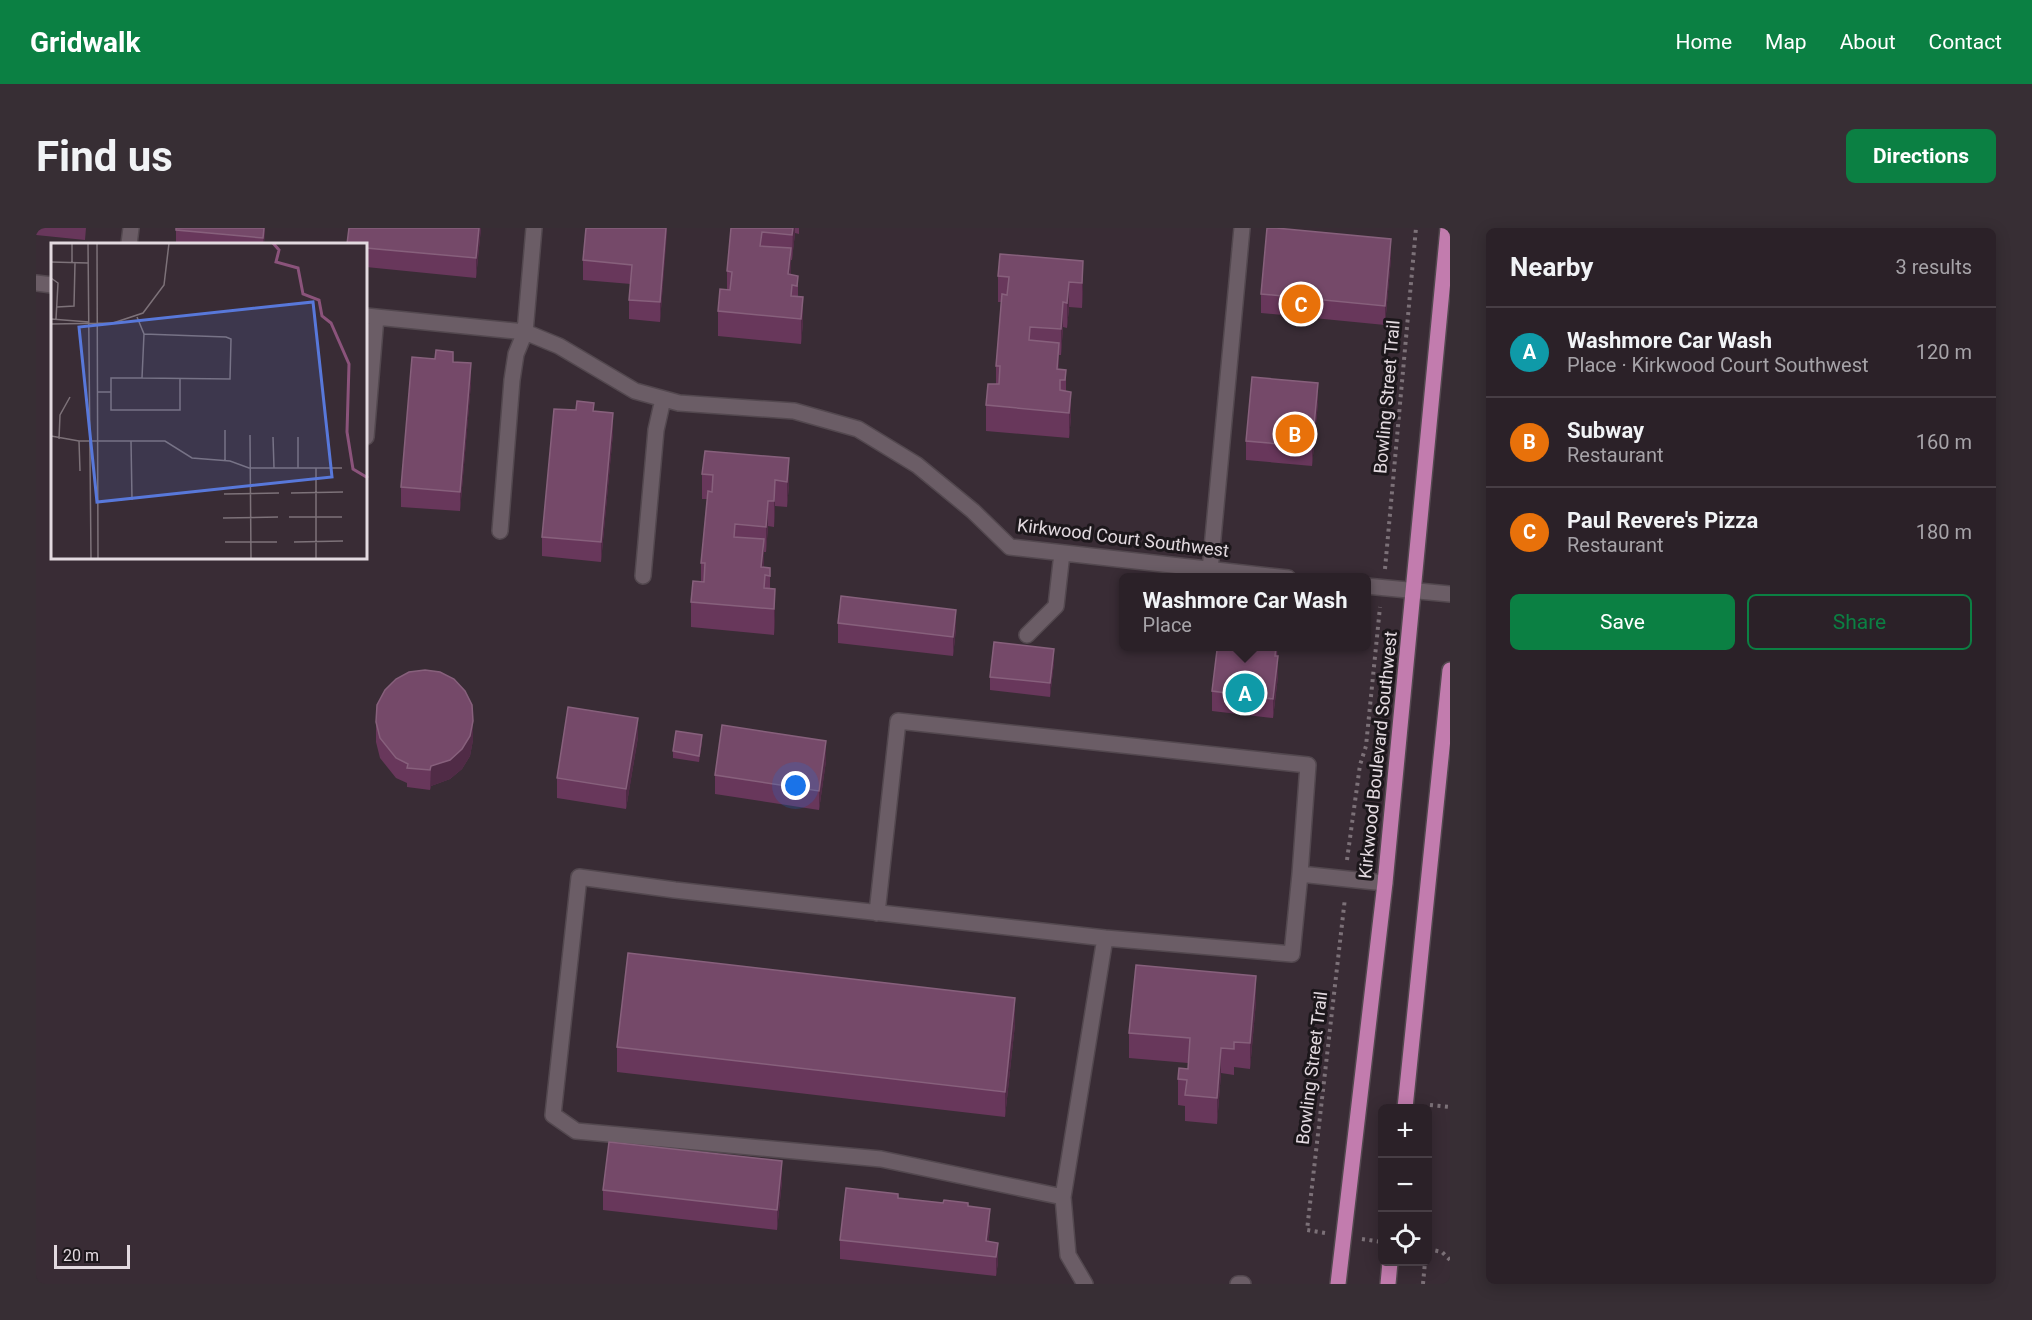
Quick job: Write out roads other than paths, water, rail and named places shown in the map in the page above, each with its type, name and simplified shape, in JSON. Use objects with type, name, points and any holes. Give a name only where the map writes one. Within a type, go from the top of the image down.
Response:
[{"type":"main road","name":"Kirkwood Boulevard Southwest","points":[[1338,1284],[1385,883],[1448,228]]},
{"type":"main road","points":[[1405,1104],[1450,670]]},
{"type":"main road","points":[[1388,1284],[1390,1266]]},
{"type":"street","points":[[129,243],[131,228]]},
{"type":"street","points":[[500,531],[512,380],[516,354],[525,332],[534,228]]},
{"type":"street","points":[[1210,570],[1242,228]]},
{"type":"street","points":[[36,283],[51,285]]},
{"type":"street","points":[[368,389],[371,317]]},
{"type":"street","name":"Kirkwood Court Southwest","points":[[371,317],[525,332],[559,346],[635,391],[679,403],[794,411],[858,429],[917,465],[973,511],[1010,547],[1239,573]]},
{"type":"street","points":[[643,576],[656,430],[663,399]]},
{"type":"street","points":[[1027,635],[1056,606],[1062,553]]},
{"type":"street","points":[[1371,587],[1450,594]]},
{"type":"street","points":[[877,913],[898,722],[1308,765],[1292,954],[1105,938],[877,913],[675,890],[579,877],[553,1115],[576,1131],[881,1159],[1063,1197]]},
{"type":"street","points":[[1300,874],[1385,883]]},
{"type":"street","points":[[1085,1284],[1068,1255],[1063,1197],[1105,938]]},
{"type":"place","name":"Paul Revere's Pizza","points":[[1301,304]]},
{"type":"place","name":"Subway","points":[[1295,434]]},
{"type":"place","name":"Washmore Car Wash","points":[[1245,693]]}]
